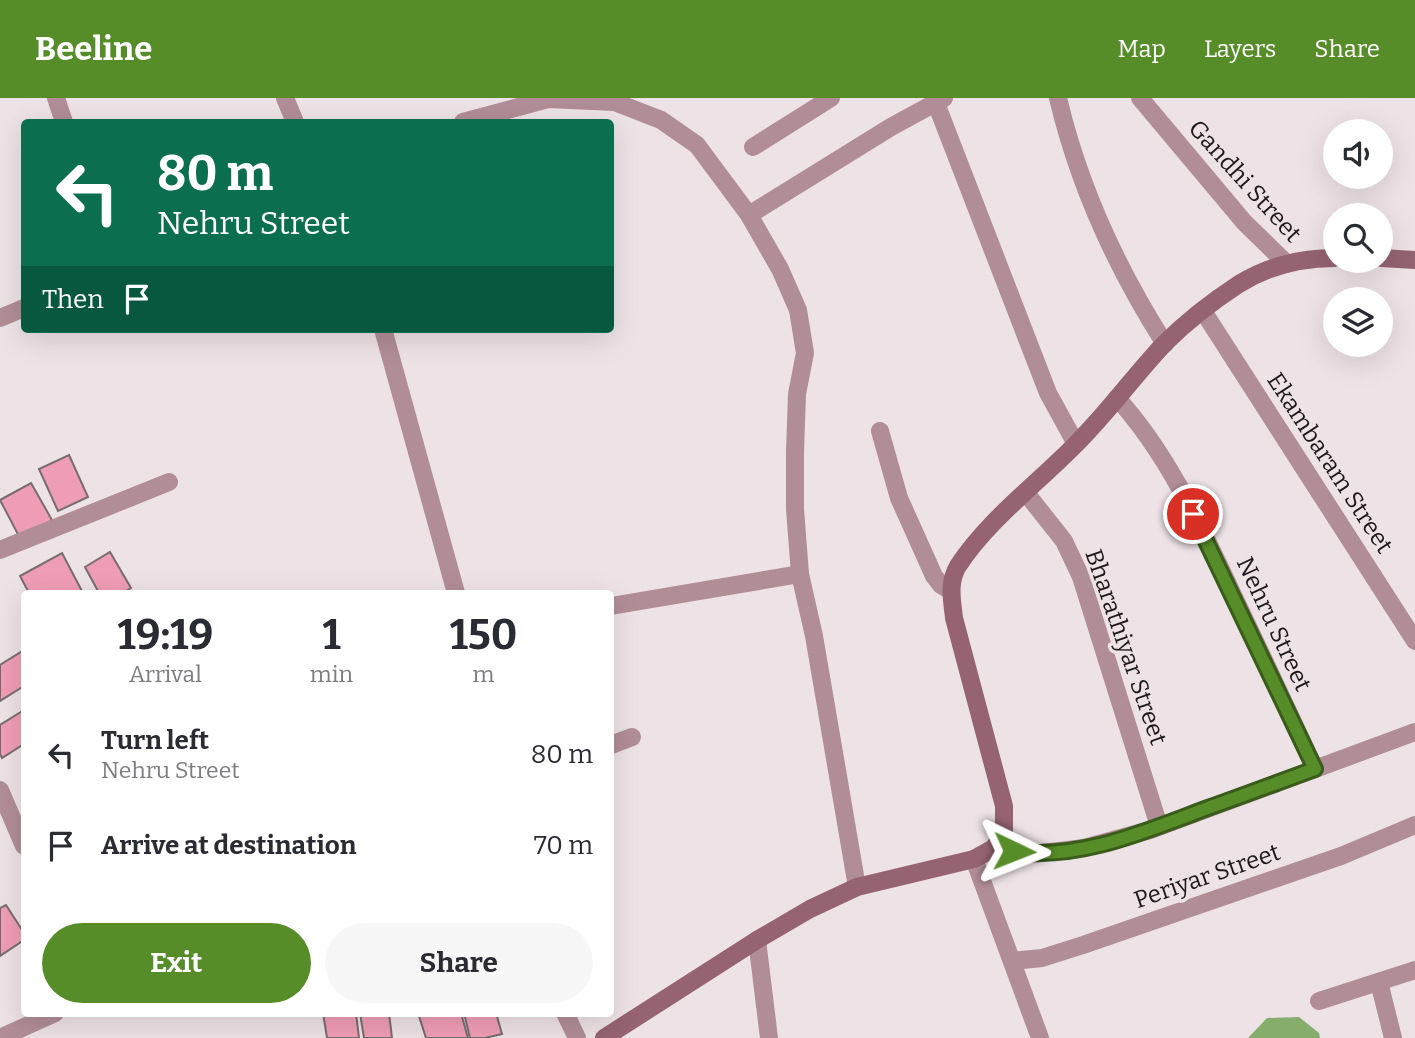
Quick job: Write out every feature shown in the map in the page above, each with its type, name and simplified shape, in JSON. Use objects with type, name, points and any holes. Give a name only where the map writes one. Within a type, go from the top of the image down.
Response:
[{"type":"street","points":[[56,98],[63,119]]},
{"type":"street","points":[[285,98],[294,119]]},
{"type":"street","points":[[754,147],[831,98]]},
{"type":"street","points":[[1058,98],[1069,145],[1112,253],[1165,344]]},
{"type":"street","name":"Gandhi Street","points":[[1140,98],[1244,222],[1287,264]]},
{"type":"street","points":[[474,119],[548,99],[615,102],[661,120],[697,145],[748,215],[780,269],[799,310],[805,353],[797,394],[795,452],[795,509],[800,574],[814,636],[857,887]]},
{"type":"street","points":[[748,215],[938,100],[1048,393],[1076,444]]},
{"type":"street","points":[[604,1038],[810,909],[857,887],[974,859],[994,848],[1004,830],[1004,806],[954,618],[950,586],[957,568],[990,526],[1076,444],[1165,344],[1203,311],[1258,274],[1276,266],[1323,258]]},
{"type":"street","points":[[1393,259],[1415,260]]},
{"type":"street","points":[[0,318],[21,309]]},
{"type":"street","name":"Ekambaram Street","points":[[1203,311],[1415,642]]},
{"type":"street","points":[[384,333],[455,590]]},
{"type":"street","name":"Nehru Street","points":[[1116,398],[1136,420],[1155,449],[1206,538],[1315,769]]},
{"type":"street","points":[[880,431],[899,498],[934,576],[941,585],[951,591]]},
{"type":"street","points":[[0,551],[169,482]]},
{"type":"street","name":"Bharathiyar Street","points":[[1026,493],[1064,541],[1081,577],[1159,826]]},
{"type":"street","points":[[614,605],[800,574]]},
{"type":"street","points":[[994,848],[1033,854],[1084,848],[1159,826],[1415,732]]},
{"type":"street","points":[[614,744],[632,737]]},
{"type":"street","points":[[0,790],[21,839]]},
{"type":"street","name":"Periyar Street","points":[[1012,961],[1042,958],[1083,945],[1341,856],[1415,825]]},
{"type":"street","points":[[974,859],[1040,1038]]},
{"type":"street","points":[[757,940],[769,1038]]},
{"type":"street","points":[[1319,1001],[1415,970]]},
{"type":"street","points":[[1379,982],[1393,1038]]},
{"type":"street","points":[[0,1038],[46,1017]]},
{"type":"street","points":[[567,1017],[577,1038]]},
{"type":"shaded area","points":[[1299,1017],[1319,1033],[1320,1038],[1248,1038],[1267,1018]]},
{"type":"building","points":[[69,455],[88,497],[58,511],[39,469]]},
{"type":"building","points":[[31,483],[52,520],[20,538],[0,500]]},
{"type":"building","points":[[110,552],[131,588],[97,590],[85,567]]},
{"type":"building","points":[[62,553],[81,590],[27,590],[20,576]]},
{"type":"building","points":[[21,652],[21,688],[0,701],[0,665]]},
{"type":"building","points":[[21,712],[21,746],[2,758],[0,754],[0,725]]},
{"type":"building","points":[[6,905],[21,928],[21,942],[0,956],[0,908]]},
{"type":"building","points":[[324,1017],[356,1017],[359,1038],[327,1038]]},
{"type":"building","points":[[361,1017],[389,1017],[392,1038],[364,1038]]},
{"type":"building","points":[[419,1017],[462,1017],[468,1038],[426,1038]]},
{"type":"building","points":[[465,1017],[497,1017],[502,1034],[470,1038]]},
{"type":"route","points":[[1014,851],[1033,854],[1084,848],[1150,830],[1315,769],[1193,514]]}]
